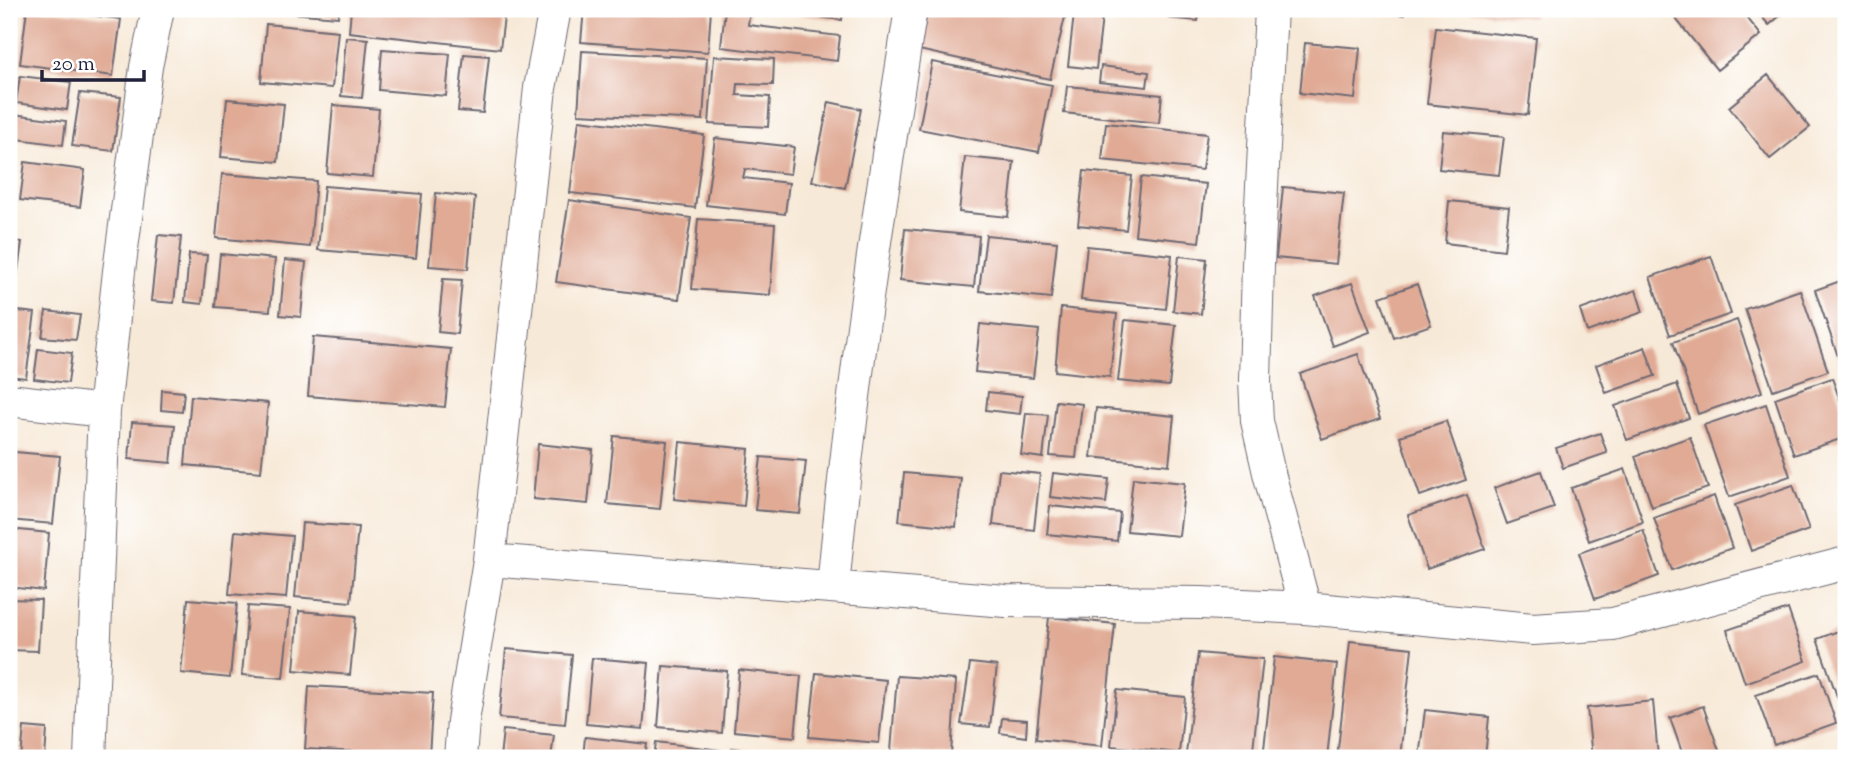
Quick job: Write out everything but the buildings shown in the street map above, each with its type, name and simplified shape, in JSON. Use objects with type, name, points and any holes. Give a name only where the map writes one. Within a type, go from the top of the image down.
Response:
[{"type":"street","points":[[90,758],[104,411],[118,271],[144,80],[158,9]]},
{"type":"street","points":[[460,758],[463,721],[489,561],[540,88],[555,9]]},
{"type":"street","points":[[833,587],[841,496],[876,231],[911,9]]},
{"type":"street","points":[[1271,9],[1258,265],[1255,381],[1257,421],[1306,608]]},
{"type":"street","points":[[9,400],[104,411]]},
{"type":"street","points":[[489,561],[1006,601],[1201,603],[1306,608],[1533,629],[1613,624],[1846,563]]}]
